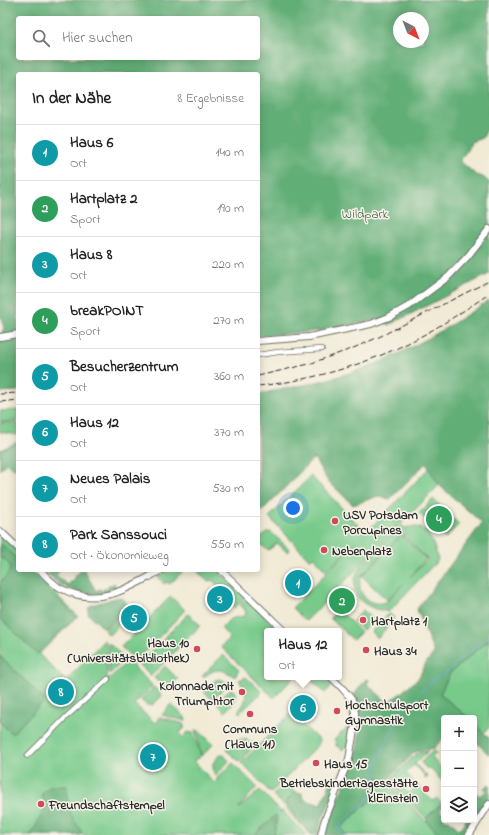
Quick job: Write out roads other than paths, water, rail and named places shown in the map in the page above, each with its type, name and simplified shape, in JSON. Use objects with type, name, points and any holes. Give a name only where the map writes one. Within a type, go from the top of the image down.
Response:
[{"type":"street","points":[[260,341],[309,336],[371,324],[390,317],[409,306],[448,276],[468,256],[489,229]]},
{"type":"street","points":[[0,337],[16,334]]},
{"type":"street","points":[[260,355],[322,349]]},
{"type":"street","points":[[0,531],[16,546]]},
{"type":"street","points":[[42,572],[57,586],[73,593],[89,597],[98,597],[119,592],[158,572]]},
{"type":"street","points":[[223,572],[281,628]]},
{"type":"street","points":[[27,756],[108,678]]},
{"type":"street","points":[[321,835],[324,822],[349,759],[355,725],[355,712],[352,700],[334,680]]},
{"type":"street","points":[[469,835],[489,804]]},
{"type":"waterway","points":[[420,692],[434,679],[445,674],[459,660],[489,636]]},
{"type":"waterway","points":[[345,835],[338,828],[371,797],[375,784],[374,771],[378,759],[406,701],[415,702],[418,697]]},
{"type":"railway","points":[[260,376],[309,364],[351,349],[379,337],[489,281]]},
{"type":"railway","points":[[260,386],[299,380],[359,364],[425,334],[453,318],[489,294]]},
{"type":"railway","points":[[0,394],[16,393]]},
{"type":"railway","points":[[0,402],[16,400]]},
{"type":"place","name":"breakPOINT","points":[[439,519]]},
{"type":"place","name":"USV Potsdam Porcupines","points":[[335,521]]},
{"type":"place","name":"Nebenplatz","points":[[324,550]]},
{"type":"place","name":"Haus 6","points":[[298,583]]},
{"type":"place","name":"Haus 8","points":[[220,599]]},
{"type":"place","name":"Hartplatz 2","points":[[342,601]]},
{"type":"place","name":"Besucherzentrum","points":[[134,618]]},
{"type":"place","name":"Hartplatz 1","points":[[363,620]]},
{"type":"place","name":"Haus 10 (Universitätsbibliothek)","points":[[197,649]]},
{"type":"place","name":"Haus 34","points":[[366,650]]},
{"type":"place","name":"Park Sanssouci","points":[[61,692]]},
{"type":"place","name":"Kolonnade mit Triumphtor","points":[[242,692]]},
{"type":"place","name":"Haus 12","points":[[303,708]]},
{"type":"place","name":"Hochschulsport Gymnastik","points":[[337,711]]},
{"type":"place","name":"Communs (Haus 11)","points":[[250,714]]},
{"type":"place","name":"Neues Palais","points":[[153,757]]},
{"type":"place","name":"Haus 15","points":[[316,763]]},
{"type":"place","name":"Betriebskindertagesstätte klEinstein","points":[[426,789]]},
{"type":"place","name":"Freundschaftstempel","points":[[41,804]]},
{"type":"park label","name":"Wildpark","points":[[365,213]]}]
